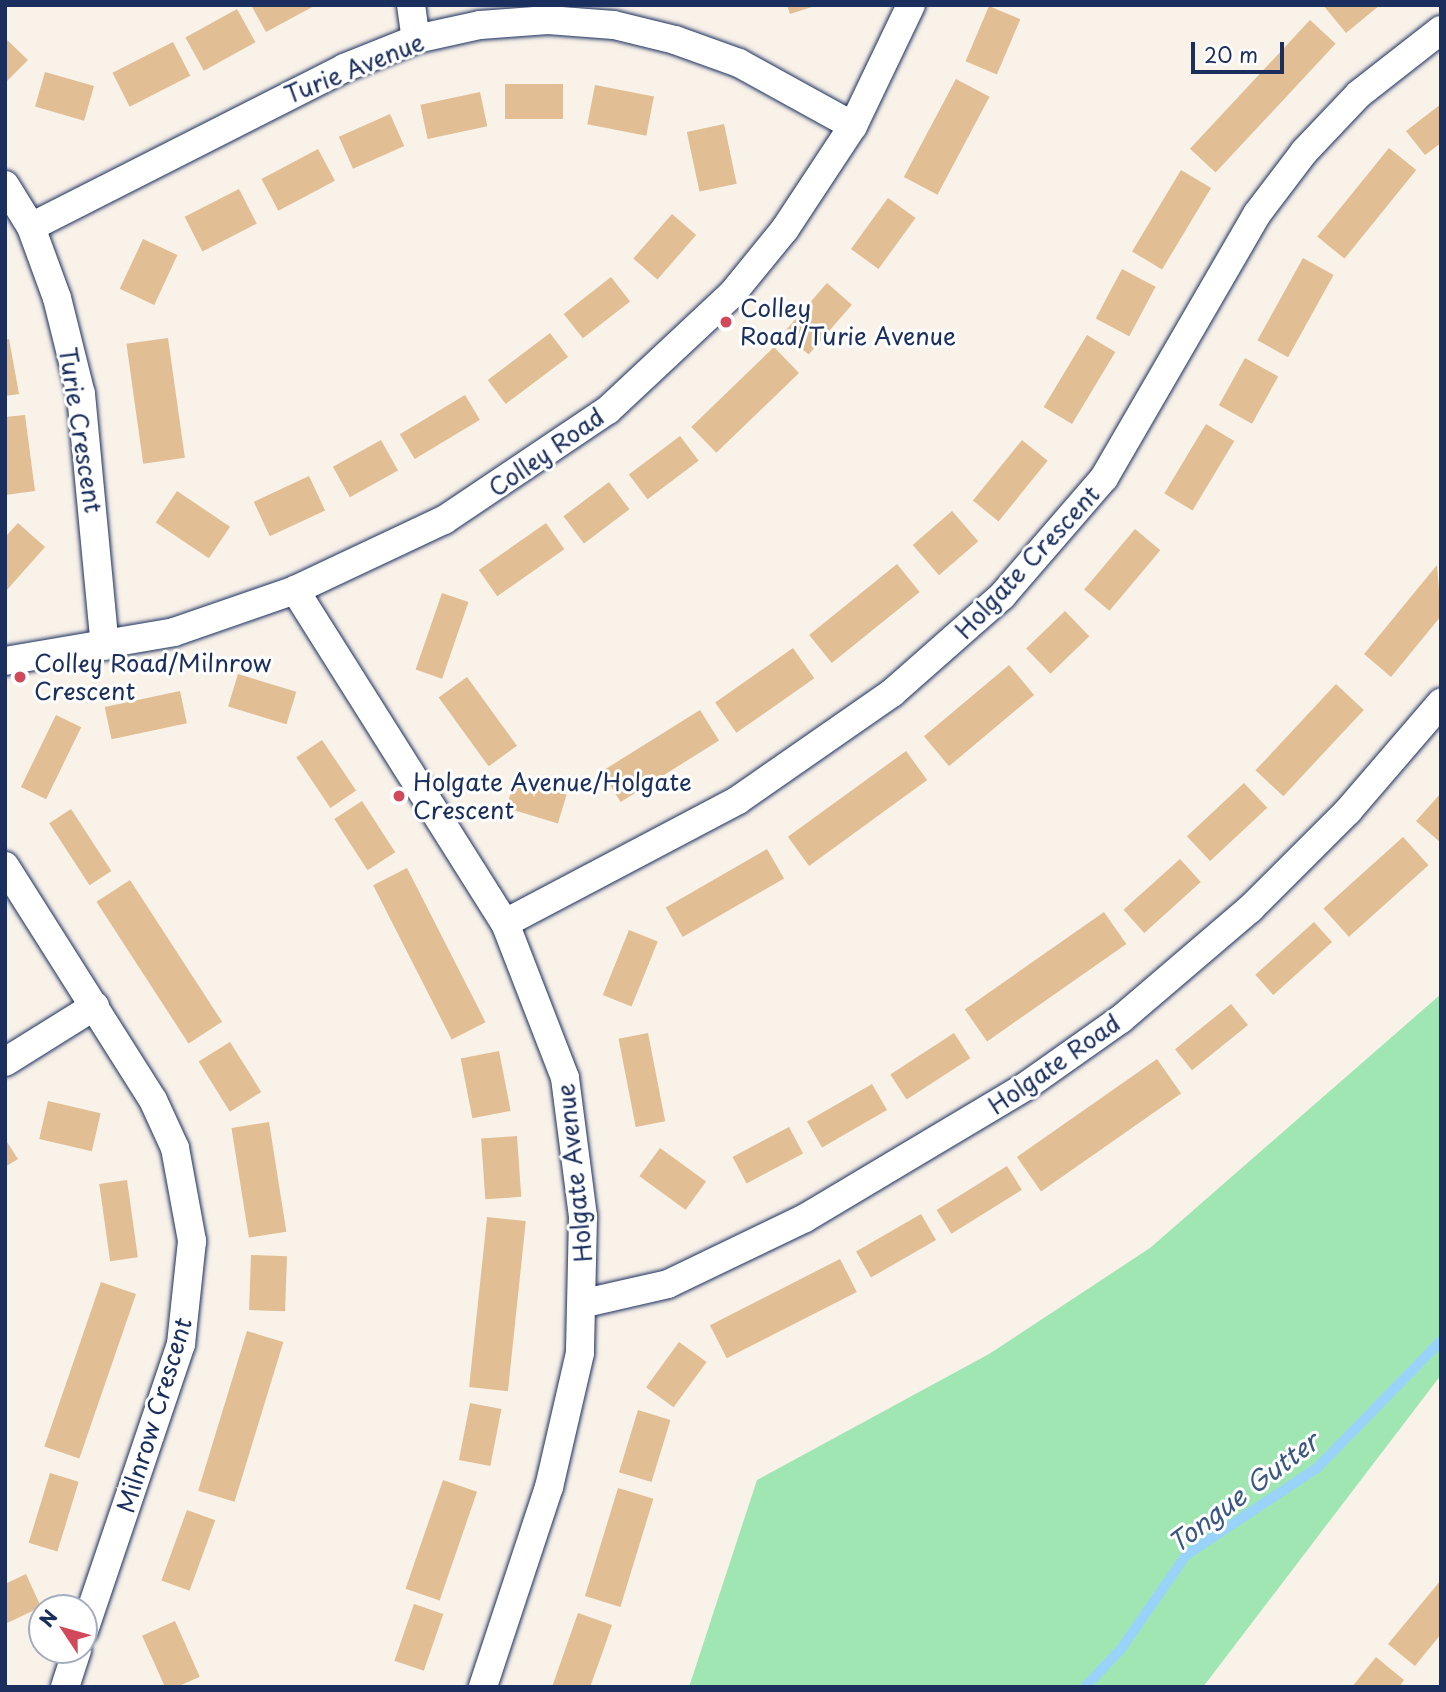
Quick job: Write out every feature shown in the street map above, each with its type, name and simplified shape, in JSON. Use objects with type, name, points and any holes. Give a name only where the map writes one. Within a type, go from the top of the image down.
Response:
[{"type":"street","points":[[411,5],[416,39]]},
{"type":"street","name":"Colley Road","points":[[5,662],[174,632],[295,590],[444,520],[608,410],[732,294],[823,177],[853,125],[911,5]]},
{"type":"street","name":"Turie Avenue","points":[[31,227],[264,106],[416,39],[535,21],[614,25],[739,63],[853,125]]},
{"type":"street","name":"Holgate Crescent","points":[[505,923],[738,800],[892,693],[1003,596],[1104,478],[1256,214],[1296,163],[1359,94],[1441,30]]},
{"type":"street","name":"Turie Crescent","points":[[5,185],[31,227],[81,394],[106,646]]},
{"type":"street","name":"Holgate Avenue","points":[[295,590],[505,923],[565,1078],[583,1217],[585,1303],[549,1487],[483,1687]]},
{"type":"street","name":"Holgate Road","points":[[585,1303],[668,1284],[805,1218],[1026,1086],[1121,1018],[1250,909],[1348,811],[1441,703]]},
{"type":"street","name":"Milnrow Crescent","points":[[5,866],[95,1006],[175,1148],[192,1241],[181,1344],[96,1594]]},
{"type":"street","points":[[5,1062],[95,1006]]},
{"type":"street","points":[[65,1687],[72,1664]]},
{"type":"green space","points":[[1441,994],[1441,1375],[1203,1687],[689,1687],[757,1480],[989,1354],[1150,1248]]},
{"type":"building","points":[[251,5],[316,5],[266,32]]},
{"type":"building","points":[[787,5],[815,5],[815,6],[790,14]]},
{"type":"building","points":[[1323,5],[1380,5],[1346,33]]},
{"type":"building","points":[[989,6],[1020,19],[997,75],[966,61]]},
{"type":"building","points":[[237,9],[255,42],[204,71],[185,38]]},
{"type":"building","points":[[1310,20],[1336,44],[1216,173],[1190,149]]},
{"type":"building","points":[[5,38],[28,60],[5,83]]},
{"type":"building","points":[[173,42],[190,76],[130,107],[112,73]]},
{"type":"building","points":[[45,72],[94,86],[84,121],[35,107]]},
{"type":"building","points":[[956,79],[990,97],[937,195],[904,177]]},
{"type":"building","points":[[505,84],[563,84],[563,119],[505,119]]},
{"type":"building","points":[[595,85],[654,96],[646,136],[587,124]]},
{"type":"building","points":[[480,92],[487,126],[428,139],[420,105]]},
{"type":"building","points":[[1441,104],[1441,143],[1425,155],[1406,131]]},
{"type":"building","points":[[390,114],[404,146],[353,169],[339,137]]},
{"type":"building","points":[[724,124],[737,184],[700,192],[687,132]]},
{"type":"building","points":[[1389,148],[1416,170],[1344,259],[1317,237]]},
{"type":"building","points":[[318,149],[335,181],[278,211],[261,179]]},
{"type":"building","points":[[1181,170],[1211,188],[1162,269],[1132,251]]},
{"type":"building","points":[[239,189],[257,224],[202,251],[185,217]]},
{"type":"building","points":[[888,198],[916,218],[878,269],[851,249]]},
{"type":"building","points":[[672,214],[696,235],[657,280],[633,259]]},
{"type":"building","points":[[143,239],[177,255],[154,305],[120,289]]},
{"type":"building","points":[[1303,258],[1334,275],[1288,357],[1257,340]]},
{"type":"building","points":[[1122,269],[1156,287],[1129,336],[1096,318]]},
{"type":"building","points":[[611,277],[630,301],[583,338],[564,314]]},
{"type":"building","points":[[827,283],[852,305],[809,354],[784,333]]},
{"type":"building","points":[[550,333],[568,357],[506,404],[488,380]]},
{"type":"building","points":[[1087,335],[1115,352],[1072,424],[1044,407]]},
{"type":"building","points":[[168,338],[185,458],[143,464],[126,344]]},
{"type":"building","points":[[9,339],[19,394],[5,396],[5,340]]},
{"type":"building","points":[[774,347],[799,373],[716,453],[691,427]]},
{"type":"building","points":[[1245,358],[1278,376],[1252,424],[1219,405]]},
{"type":"building","points":[[465,395],[480,420],[415,459],[400,434]]},
{"type":"building","points":[[25,415],[35,491],[5,495],[5,417]]},
{"type":"building","points":[[1206,424],[1234,441],[1193,510],[1164,493]]},
{"type":"building","points":[[680,436],[699,461],[648,499],[629,475]]},
{"type":"building","points":[[381,440],[398,471],[350,497],[333,467]]},
{"type":"building","points":[[1022,440],[1048,461],[999,521],[973,501]]},
{"type":"building","points":[[309,476],[325,510],[270,536],[254,502]]},
{"type":"building","points":[[609,482],[629,509],[584,543],[563,516]]},
{"type":"building","points":[[177,491],[230,527],[209,558],[156,523]]},
{"type":"building","points":[[952,511],[978,541],[939,575],[913,545]]},
{"type":"building","points":[[18,523],[45,547],[5,592],[5,537]]},
{"type":"building","points":[[546,523],[564,549],[497,596],[479,570]]},
{"type":"building","points":[[1135,529],[1160,550],[1109,611],[1084,590]]},
{"type":"building","points":[[897,564],[920,592],[832,663],[809,635]]},
{"type":"building","points":[[1437,565],[1441,616],[1391,677],[1364,654]]},
{"type":"building","points":[[442,593],[468,602],[442,679],[416,670]]},
{"type":"building","points":[[1065,611],[1089,636],[1050,674],[1026,649]]},
{"type":"building","points":[[793,648],[814,678],[736,733],[715,702]]},
{"type":"building","points":[[1009,665],[1034,695],[949,766],[924,736]]},
{"type":"building","points":[[238,674],[296,692],[286,724],[228,707]]},
{"type":"building","points":[[467,677],[517,746],[489,766],[439,698]]},
{"type":"building","points":[[1336,684],[1364,710],[1283,796],[1256,770]]},
{"type":"building","points":[[180,691],[187,723],[112,739],[105,707]]},
{"type":"building","points":[[700,710],[719,741],[621,802],[602,771]]},
{"type":"building","points":[[56,715],[81,727],[46,799],[21,787]]},
{"type":"building","points":[[322,740],[356,791],[330,808],[296,757]]},
{"type":"building","points":[[906,751],[927,780],[809,866],[788,837]]},
{"type":"building","points":[[515,779],[567,795],[558,823],[506,808]]},
{"type":"building","points":[[1244,783],[1267,808],[1210,861],[1187,836]]},
{"type":"building","points":[[1441,793],[1441,843],[1416,821]]},
{"type":"building","points":[[362,801],[395,852],[368,870],[334,819]]},
{"type":"building","points":[[71,809],[111,871],[89,885],[49,823]]},
{"type":"building","points":[[1403,837],[1428,865],[1349,937],[1323,909]]},
{"type":"building","points":[[767,849],[784,878],[683,937],[666,907]]},
{"type":"building","points":[[1180,859],[1201,882],[1144,933],[1124,910]]},
{"type":"building","points":[[407,868],[486,1022],[452,1039],[373,885]]},
{"type":"building","points":[[130,880],[222,1022],[188,1044],[96,902]]},
{"type":"building","points":[[1104,912],[1126,944],[987,1041],[965,1010]]},
{"type":"building","points":[[1314,922],[1332,942],[1273,995],[1255,975]]},
{"type":"building","points":[[629,930],[658,942],[632,1007],[603,995]]},
{"type":"building","points":[[1231,1004],[1248,1025],[1192,1070],[1175,1049]]},
{"type":"building","points":[[648,1033],[665,1121],[636,1127],[619,1039]]},
{"type":"building","points":[[954,1033],[970,1058],[907,1100],[890,1074]]},
{"type":"building","points":[[230,1042],[261,1092],[230,1112],[199,1062]]},
{"type":"building","points":[[499,1051],[511,1111],[472,1118],[461,1058]]},
{"type":"building","points":[[1157,1059],[1181,1093],[1041,1191],[1017,1157]]},
{"type":"building","points":[[872,1084],[887,1110],[822,1147],[807,1122]]},
{"type":"building","points":[[48,1101],[101,1113],[92,1151],[39,1139]]},
{"type":"building","points":[[269,1122],[286,1232],[249,1238],[231,1128]]},
{"type":"building","points":[[789,1127],[803,1153],[747,1184],[732,1157]]},
{"type":"building","points":[[517,1136],[521,1197],[485,1199],[481,1139]]},
{"type":"building","points":[[5,1139],[18,1159],[5,1167]]},
{"type":"building","points":[[660,1148],[706,1182],[686,1210],[639,1176]]},
{"type":"building","points":[[1007,1166],[1022,1190],[951,1234],[937,1210]]},
{"type":"building","points":[[127,1180],[138,1257],[110,1261],[99,1184]]},
{"type":"building","points":[[921,1214],[936,1240],[871,1277],[856,1252]]},
{"type":"building","points":[[487,1217],[526,1221],[508,1391],[469,1387]]},
{"type":"building","points":[[251,1255],[287,1256],[285,1311],[249,1310]]},
{"type":"building","points":[[840,1259],[857,1292],[727,1358],[710,1325]]},
{"type":"building","points":[[101,1282],[136,1294],[79,1459],[44,1447]]},
{"type":"building","points":[[247,1331],[283,1342],[235,1502],[198,1491]]},
{"type":"building","points":[[679,1342],[707,1362],[674,1407],[646,1387]]},
{"type":"building","points":[[470,1403],[501,1409],[490,1466],[459,1460]]},
{"type":"building","points":[[638,1410],[671,1420],[652,1482],[619,1472]]},
{"type":"building","points":[[50,1473],[79,1482],[57,1552],[29,1543]]},
{"type":"building","points":[[443,1480],[477,1492],[440,1600],[406,1589]]},
{"type":"building","points":[[618,1488],[653,1499],[620,1607],[585,1596]]},
{"type":"building","points":[[187,1510],[215,1520],[190,1591],[161,1580]]},
{"type":"building","points":[[26,1574],[35,1594],[28,1594],[28,1613],[5,1624],[5,1584]]},
{"type":"building","points":[[1441,1580],[1441,1634],[1415,1666],[1388,1644]]},
{"type":"building","points":[[414,1604],[443,1614],[424,1671],[394,1661]]},
{"type":"building","points":[[578,1613],[612,1625],[603,1651],[590,1687],[552,1687]]},
{"type":"building","points":[[175,1621],[200,1677],[177,1687],[165,1687],[142,1636]]},
{"type":"building","points":[[1376,1657],[1404,1680],[1399,1687],[1352,1687]]},
{"type":"waterway","name":"Tongue Gutter","points":[[1085,1687],[1121,1649],[1186,1555],[1317,1468],[1441,1341]]},
{"type":"place","name":"Colley Road/Turie Avenue","points":[[726,322]]},
{"type":"place","name":"Colley Road/Milnrow Crescent","points":[[20,677]]},
{"type":"place","name":"Holgate Avenue/Holgate Crescent","points":[[399,796]]}]
